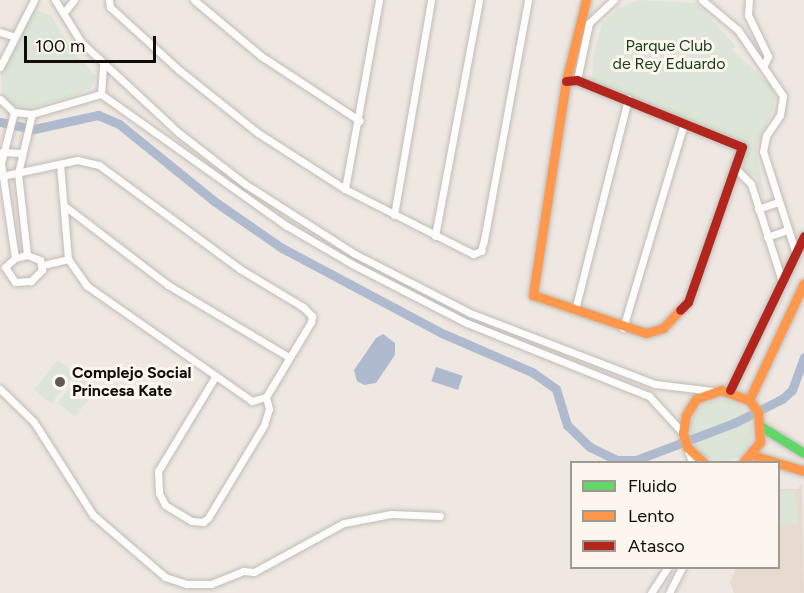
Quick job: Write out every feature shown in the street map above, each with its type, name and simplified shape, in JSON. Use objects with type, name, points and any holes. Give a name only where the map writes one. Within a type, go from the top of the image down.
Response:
[{"type":"street","points":[[0,67],[12,36],[34,0]]},
{"type":"street","points":[[55,0],[65,11],[81,42],[104,66],[179,133],[245,184],[355,254],[470,313],[655,384],[713,391],[730,390],[749,400],[758,412],[762,427],[760,442],[752,455],[744,461]]},
{"type":"street","points":[[65,11],[74,0]]},
{"type":"street","points":[[109,0],[110,7],[188,77],[258,133],[345,189],[470,254],[482,249],[528,0]]},
{"type":"street","points":[[194,0],[261,56],[360,121]]},
{"type":"street","points":[[345,189],[360,121],[377,0]]},
{"type":"street","points":[[394,215],[431,0]]},
{"type":"street","points":[[435,236],[479,0]]},
{"type":"street","points":[[566,81],[577,80],[628,99],[742,147],[688,302],[663,328],[646,333],[623,328],[533,295],[566,81],[586,0]]},
{"type":"street","points":[[577,80],[589,23],[614,0]]},
{"type":"street","points":[[702,0],[738,30],[783,96],[780,116],[763,143],[778,202],[795,254]]},
{"type":"street","points":[[750,0],[748,15],[768,56],[764,65]]},
{"type":"street","points":[[0,32],[12,36]]},
{"type":"street","points":[[101,94],[104,66]]},
{"type":"street","points":[[0,99],[14,112],[32,114],[101,94]]},
{"type":"street","points":[[101,94],[286,226],[352,264],[466,324],[649,396],[683,433]]},
{"type":"street","points":[[575,310],[628,99]]},
{"type":"street","points":[[14,112],[2,152],[2,176],[15,258]]},
{"type":"street","points":[[27,255],[18,173],[32,114]]},
{"type":"street","points":[[623,328],[684,124]]},
{"type":"street","points":[[2,152],[21,153]]},
{"type":"street","points":[[2,176],[60,164],[89,161],[108,170],[240,270],[310,312],[311,322],[266,397],[269,410],[264,425],[208,518],[203,522],[192,521],[165,505],[159,493],[158,471],[215,377]]},
{"type":"street","points":[[60,164],[66,207],[68,259],[87,286],[252,401],[266,397]]},
{"type":"street","points":[[736,169],[751,184],[782,281]]},
{"type":"street","points":[[758,209],[778,202]]},
{"type":"street","points":[[66,207],[168,285],[289,357]]},
{"type":"street","points":[[767,237],[787,230]]},
{"type":"street","points":[[730,390],[804,236]]},
{"type":"street","points":[[10,279],[3,268],[15,258],[27,255],[43,265]]},
{"type":"street","points":[[0,281],[10,279],[31,281],[43,265],[68,259]]},
{"type":"street","points":[[749,400],[804,283]]},
{"type":"street","points":[[0,389],[34,422],[93,515],[165,577],[187,584],[211,584],[243,571],[254,572],[344,523],[391,514],[440,516]]},
{"type":"street","points":[[692,461],[683,433],[686,414],[696,399],[713,391]]},
{"type":"street","points":[[762,427],[804,453]]},
{"type":"street","points":[[687,447],[702,461]]},
{"type":"street","points":[[752,455],[772,461]]},
{"type":"street","points":[[780,464],[804,471]]},
{"type":"street","points":[[651,593],[666,569]]},
{"type":"street","points":[[669,593],[681,569]]},
{"type":"shaded area","points":[[802,483],[804,593],[734,593],[730,582],[736,569],[780,569],[780,489],[798,489]]},
{"type":"green space","name":"Parque Club de Rey Eduardo","points":[[638,0],[696,3],[736,46],[732,50],[770,84],[775,96],[773,111],[756,147],[765,199],[755,176],[742,170],[747,149],[592,84],[593,56],[602,23],[618,9]]},
{"type":"green space","points":[[35,10],[51,15],[70,47],[96,77],[91,88],[26,110],[11,105],[2,94],[1,74],[22,27]]},
{"type":"green space","points":[[58,360],[75,374],[51,403],[34,390]]},
{"type":"green space","points":[[81,374],[98,388],[75,417],[58,403]]},
{"type":"green space","points":[[715,400],[727,400],[738,405],[747,414],[752,425],[752,437],[747,448],[730,461],[712,461],[704,457],[695,448],[690,437],[690,425],[695,414],[704,405]]},
{"type":"green space","points":[[795,490],[798,524],[780,525],[780,491]]},
{"type":"water","points":[[383,334],[395,343],[395,355],[376,383],[364,385],[357,381],[354,370],[376,338]]},
{"type":"water","points":[[436,367],[463,376],[458,390],[431,381]]},
{"type":"waterway","points":[[0,122],[34,129],[98,115],[119,124],[214,201],[282,248],[444,334],[532,372],[556,389],[567,425],[590,447],[617,460],[636,460],[734,423],[782,399],[792,390],[804,357]]},
{"type":"traffic: fast","points":[[762,427],[804,453]]},
{"type":"traffic: slow","points":[[586,0],[566,81],[533,295],[646,333],[663,328],[680,310]]},
{"type":"traffic: slow","points":[[749,400],[804,283]]},
{"type":"traffic: slow","points":[[702,461],[687,447],[683,433],[686,415],[696,399],[721,390],[749,400],[758,412],[760,442],[744,461]]},
{"type":"traffic: slow","points":[[752,455],[772,461]]},
{"type":"traffic: slow","points":[[780,464],[804,471]]},
{"type":"traffic: jam","points":[[566,81],[577,80],[742,147],[688,302],[680,310]]},
{"type":"traffic: jam","points":[[730,390],[804,236]]},
{"type":"place","name":"Complejo Social Princesa Kate","points":[[60,382]]}]
